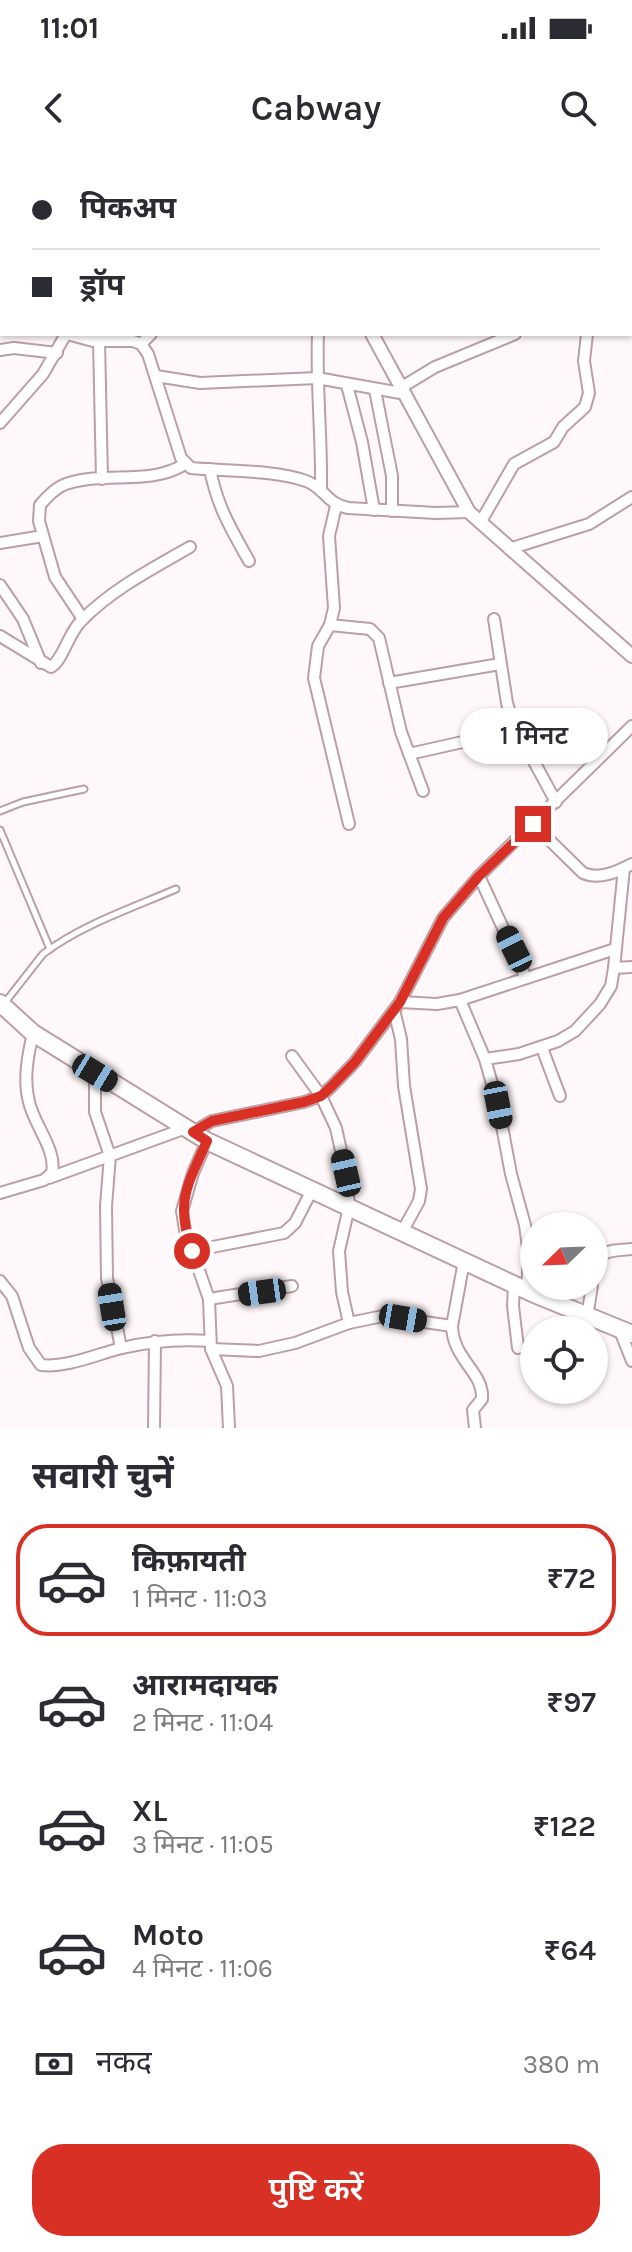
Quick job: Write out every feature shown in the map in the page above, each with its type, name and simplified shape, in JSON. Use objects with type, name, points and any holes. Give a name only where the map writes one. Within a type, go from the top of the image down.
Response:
[{"type":"main road","points":[[1,1004],[33,1033],[207,1141],[520,1288]]},
{"type":"main road","points":[[548,1300],[585,1316]]},
{"type":"street","points":[[0,423],[43,374],[66,336]]},
{"type":"street","points":[[76,336],[141,344],[156,376],[181,458],[191,468],[308,482],[336,506],[392,511],[469,512]]},
{"type":"street","points":[[141,344],[149,336]]},
{"type":"street","points":[[318,336],[321,491]]},
{"type":"street","points":[[373,336],[469,512],[632,656]]},
{"type":"street","points":[[156,376],[200,383],[317,378],[375,390],[404,390],[421,373],[510,336]]},
{"type":"street","points":[[480,523],[508,471],[525,456],[554,442],[563,427],[585,407],[589,393],[584,361],[587,336]]},
{"type":"street","points":[[99,341],[102,479]]},
{"type":"street","points":[[0,350],[14,348],[57,353]]},
{"type":"street","points":[[347,385],[362,442],[374,510]]},
{"type":"street","points":[[375,390],[392,476],[392,511]]},
{"type":"street","points":[[83,619],[60,588],[37,510],[49,494],[70,482],[162,475],[185,464]]},
{"type":"street","points":[[210,469],[221,512],[249,561]]},
{"type":"street","points":[[509,549],[589,524],[632,497]]},
{"type":"street","points":[[336,506],[329,536],[334,608],[330,625],[318,646],[314,678],[349,824]]},
{"type":"street","points":[[0,543],[43,536]]},
{"type":"street","points":[[0,636],[47,667],[56,665],[68,637],[83,619],[154,568],[190,547]]},
{"type":"street","points":[[0,585],[23,619],[41,663]]},
{"type":"street","points":[[494,619],[513,723],[556,802]]},
{"type":"street","points":[[330,625],[370,629],[375,633],[381,644],[409,754],[423,791]]},
{"type":"street","points":[[389,683],[500,664]]},
{"type":"street","points":[[0,1193],[212,1121],[281,1108],[321,1096],[355,1062],[397,1006],[443,918],[479,876],[632,726]]},
{"type":"street","points":[[409,754],[467,741]]},
{"type":"street","points":[[485,1059],[542,1048],[575,1031],[611,986],[628,866],[596,877],[583,873],[533,824]]},
{"type":"street","points":[[479,876],[526,978]]},
{"type":"street","points":[[397,1006],[460,1000],[615,949]]},
{"type":"street","points":[[614,968],[632,967]]},
{"type":"street","points":[[460,1000],[485,1059],[521,1212]]},
{"type":"street","points":[[397,1006],[404,1086],[421,1189],[419,1201],[402,1232]]},
{"type":"street","points":[[33,1033],[26,1078],[28,1100],[54,1165],[49,1178]]},
{"type":"street","points":[[542,1048],[560,1096]]},
{"type":"street","points":[[292,1056],[321,1096],[336,1128],[349,1191],[349,1207],[339,1251],[342,1292],[349,1323]]},
{"type":"street","points":[[95,1073],[95,1112],[110,1156],[106,1264],[121,1348]]},
{"type":"street","points":[[207,1141],[193,1173],[182,1211],[209,1299],[211,1345],[227,1386],[229,1428]]},
{"type":"street","points":[[192,1251],[284,1233],[295,1223],[312,1190]]},
{"type":"street","points":[[608,1252],[632,1249]]},
{"type":"street","points":[[464,1261],[452,1326],[455,1347],[481,1386],[482,1399],[473,1410],[475,1428]]},
{"type":"street","points":[[0,1281],[12,1296],[29,1348],[41,1365],[57,1365],[121,1348],[174,1339],[259,1351],[295,1343],[349,1323],[383,1316],[452,1326]]},
{"type":"street","points":[[209,1299],[292,1286]]},
{"type":"street","points":[[518,1348],[513,1306],[520,1288]]},
{"type":"street","points":[[626,1333],[632,1361]]},
{"type":"street","points":[[154,1428],[155,1341]]},
{"type":"lane","points":[[0,811],[23,802],[84,789]]},
{"type":"lane","points":[[0,830],[50,949]]},
{"type":"lane","points":[[1,1004],[50,949],[100,922],[176,889]]},
{"type":"route","points":[[192,1251],[182,1211],[186,1192],[207,1141],[193,1132],[212,1121],[304,1102],[321,1096],[331,1087],[355,1062],[400,1002],[443,918],[479,876],[533,824]]}]
